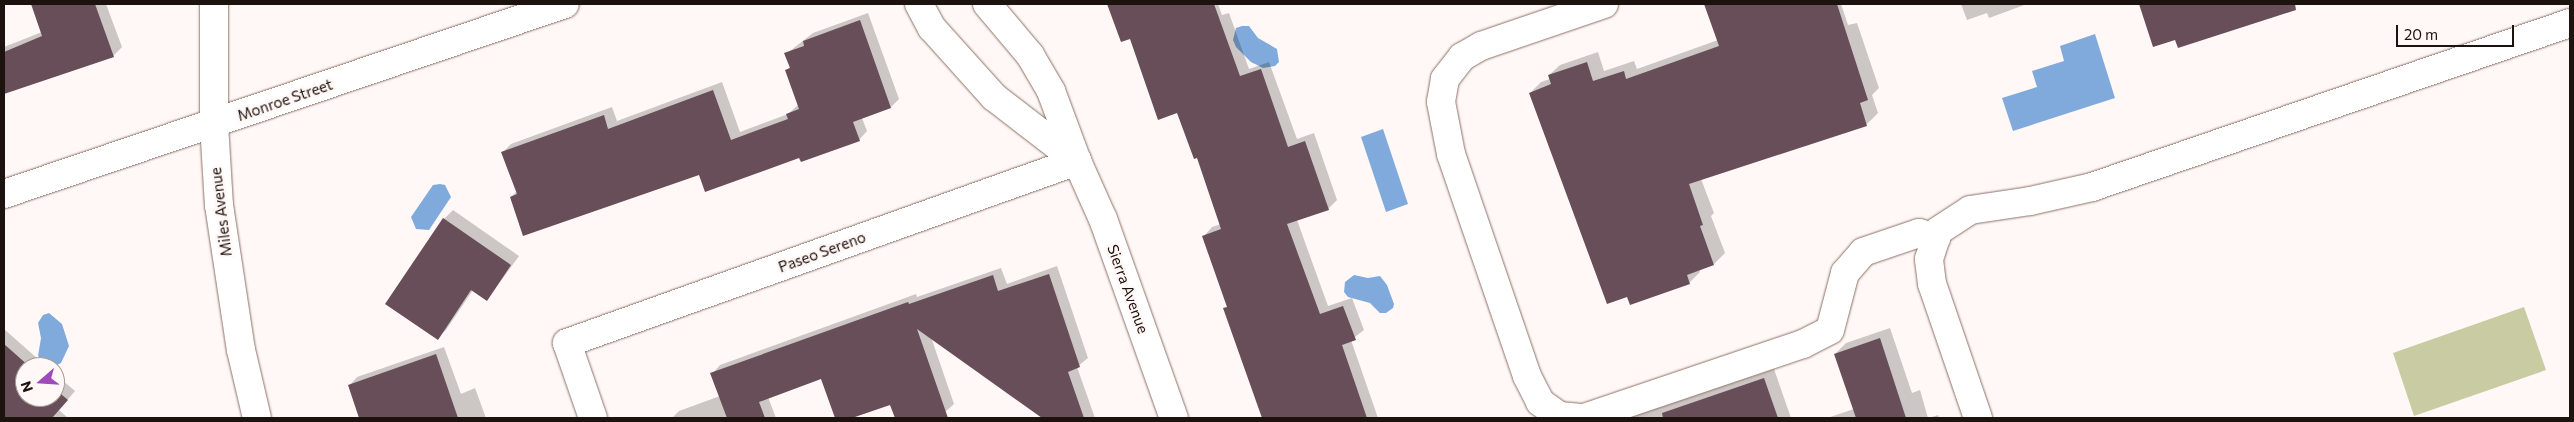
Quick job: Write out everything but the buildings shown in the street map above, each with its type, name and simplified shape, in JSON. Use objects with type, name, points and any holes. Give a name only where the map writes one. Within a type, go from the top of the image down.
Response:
[{"type":"street","name":"Miles Avenue","points":[[214,4],[214,124],[220,214],[241,350],[258,418]]},
{"type":"street","name":"Monroe Street","points":[[4,194],[565,4]]},
{"type":"street","name":"Sierra Avenue","points":[[919,4],[932,28],[994,97],[1077,161]]},
{"type":"street","name":"Sierra Avenue","points":[[987,4],[1030,55],[1051,91],[1077,161],[1103,219],[1174,418]]},
{"type":"street","points":[[1604,4],[1481,46],[1462,57],[1445,79],[1441,102],[1451,154],[1527,376],[1540,402],[1559,416],[1584,418],[1803,344],[1830,330],[1844,273],[1863,252],[1919,233],[1936,238]]},
{"type":"street","points":[[1978,418],[1932,284],[1929,259],[1938,231],[1970,210],[2030,202],[2092,186],[2570,23]]},
{"type":"street","name":"Paseo Sereno","points":[[593,418],[567,343],[1077,161]]},
{"type":"green space","points":[[2524,307],[2546,370],[2414,416],[2393,353]]},
{"type":"water","points":[[1249,26],[1258,38],[1277,49],[1279,62],[1275,66],[1263,68],[1251,62],[1236,47],[1233,40],[1236,28]]},
{"type":"water","points":[[2095,34],[2115,98],[2013,131],[2002,98],[2037,87],[2032,71],[2064,61],[2060,46]]},
{"type":"water","points":[[1383,129],[1408,204],[1386,212],[1361,137]]},
{"type":"water","points":[[433,185],[445,185],[451,197],[429,230],[416,229],[411,217]]},
{"type":"water","points":[[1354,275],[1368,278],[1380,276],[1387,285],[1394,304],[1393,308],[1386,313],[1380,313],[1370,303],[1348,297],[1344,292],[1345,282]]},
{"type":"water","points":[[49,313],[62,324],[69,346],[64,357],[38,356],[41,338],[38,323],[43,315]]}]
